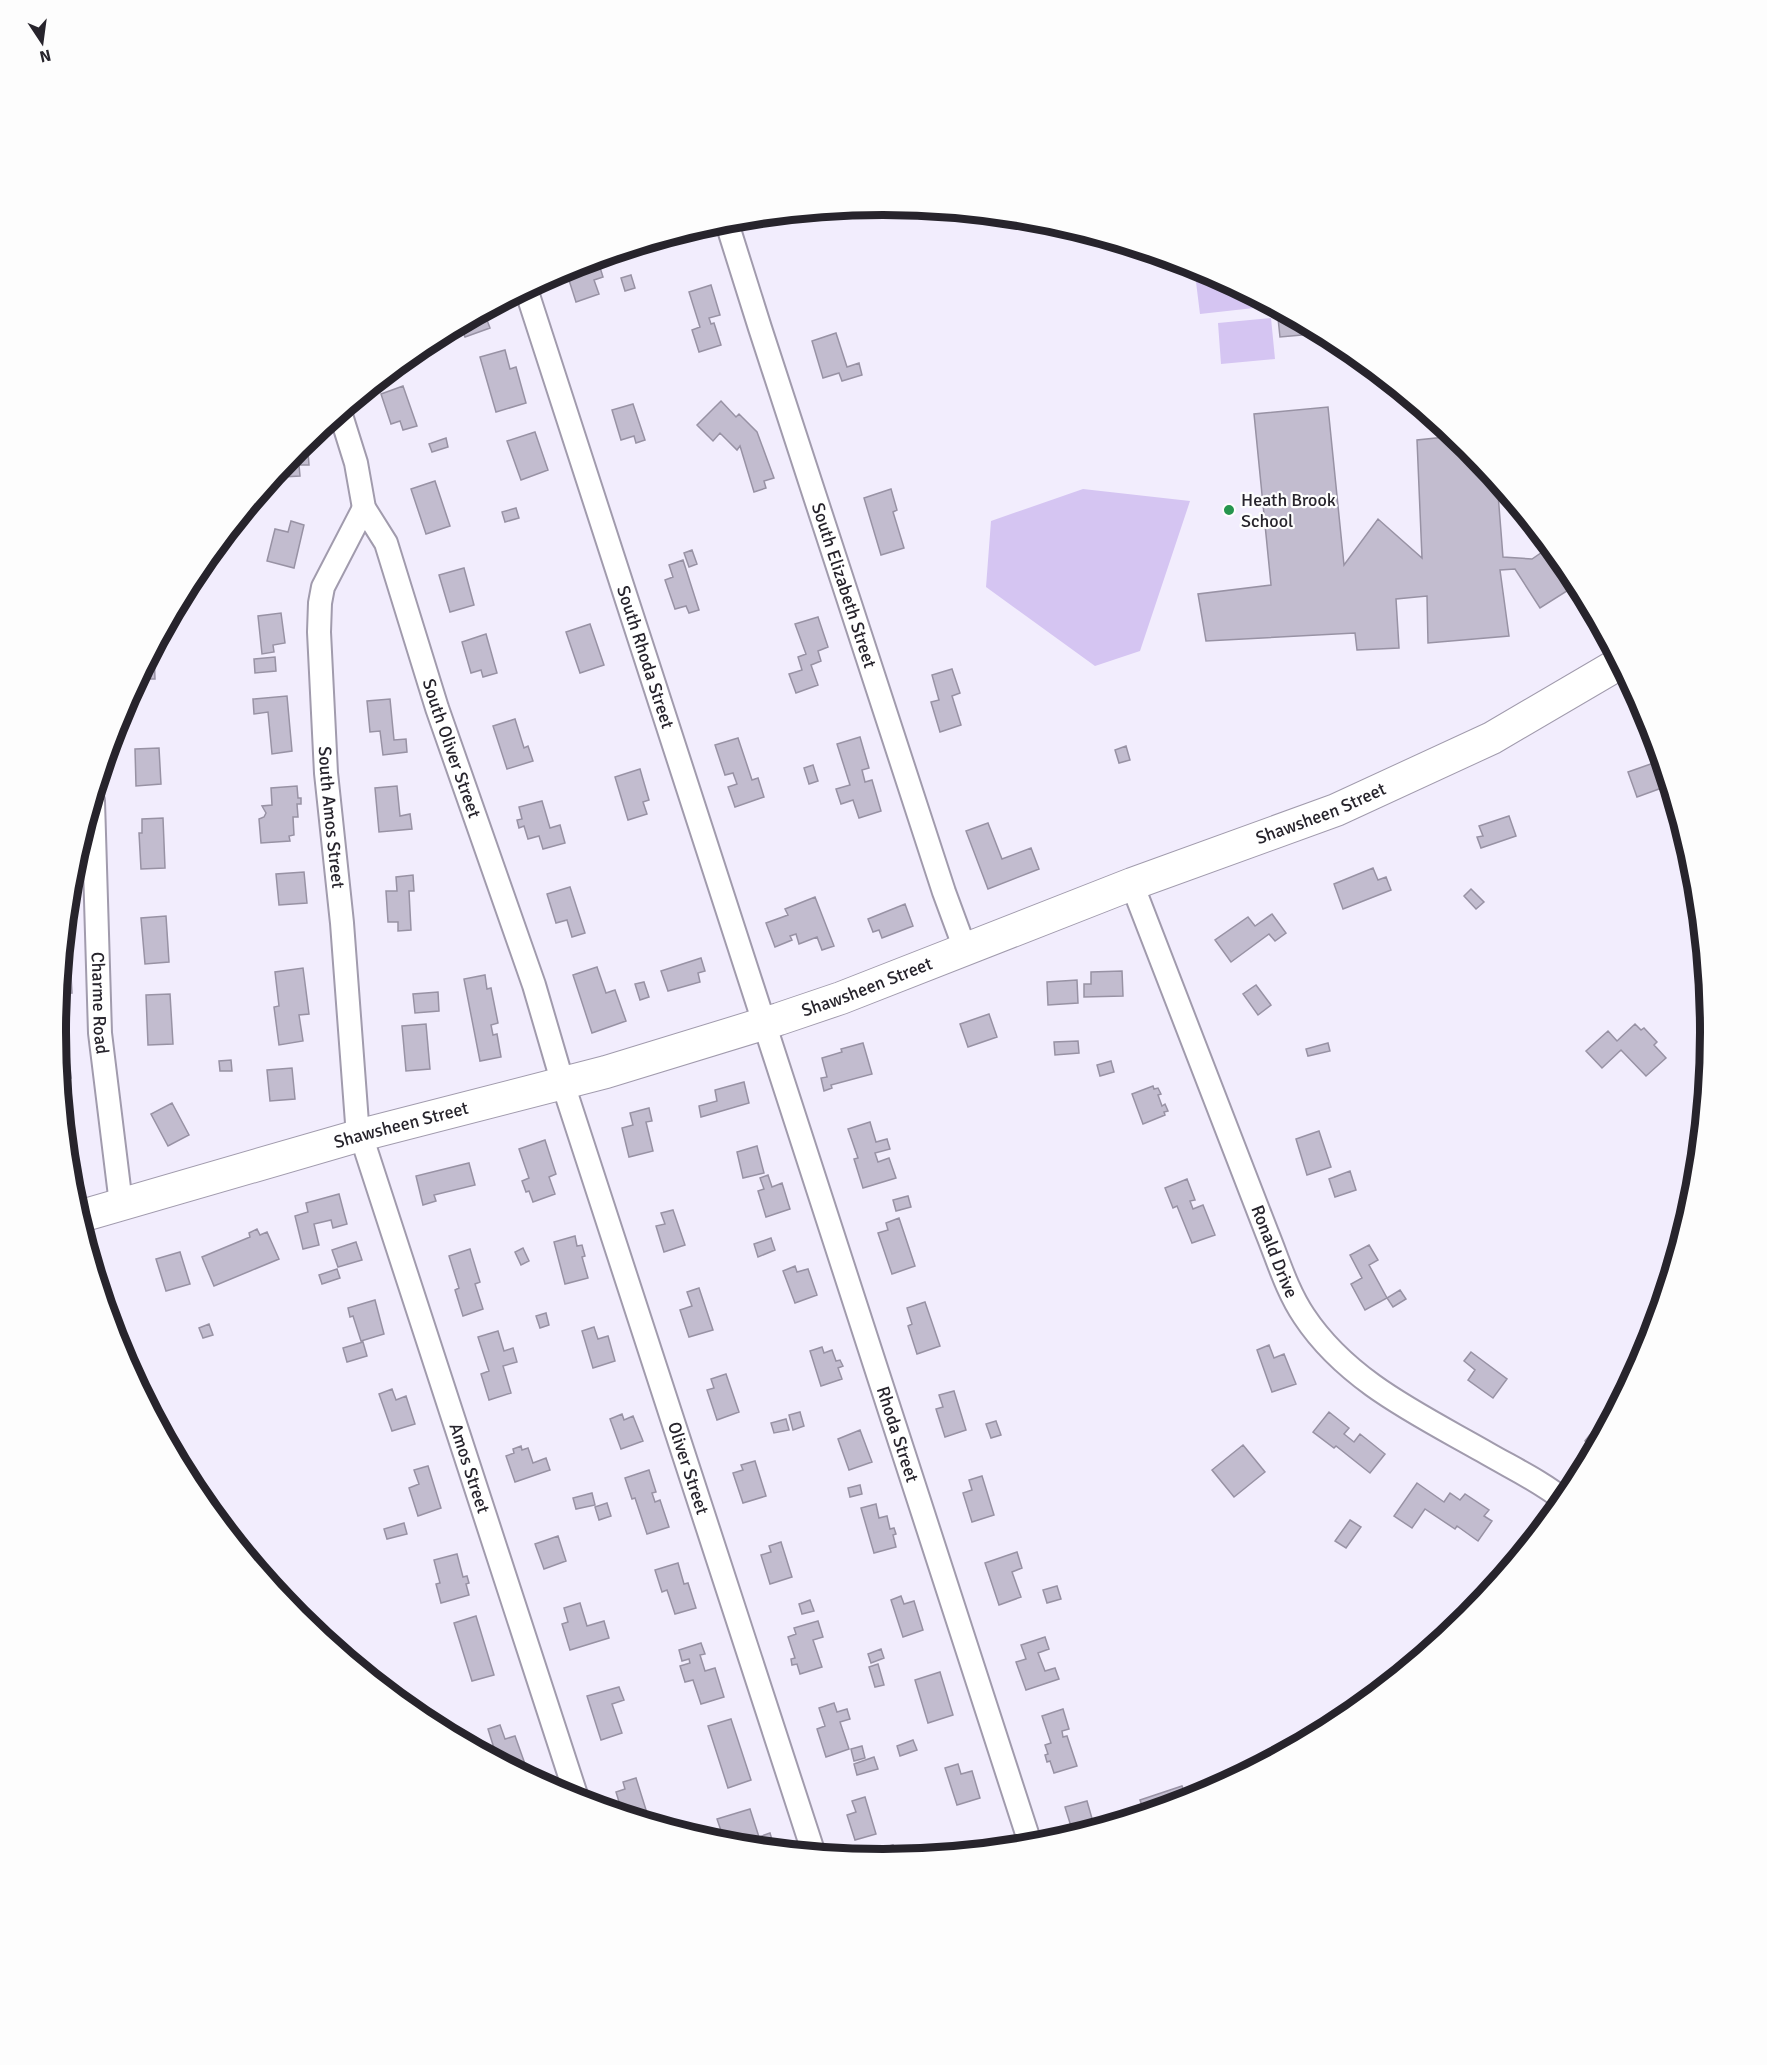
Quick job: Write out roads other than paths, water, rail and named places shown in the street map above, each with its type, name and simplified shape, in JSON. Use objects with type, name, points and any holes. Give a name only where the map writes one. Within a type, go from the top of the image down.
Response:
[{"type":"main road","name":"Shawsheen Street","points":[[87,1214],[361,1135],[563,1084],[841,998],[1132,884],[1335,810],[1464,752],[1524,720],[1614,666]]},
{"type":"street","name":"South Elizabeth Street","points":[[729,230],[944,892],[965,949]]},
{"type":"street","name":"South Rhoda Street","points":[[528,296],[763,1024]]},
{"type":"street","name":"South Oliver Street","points":[[342,420],[356,463],[364,508],[386,543],[437,708],[534,985],[563,1084]]},
{"type":"street","name":"South Amos Street","points":[[361,1135],[355,1102],[342,923],[326,773],[319,632],[323,587],[364,508]]},
{"type":"street","name":"Charme Road","points":[[94,823],[100,1033],[122,1204]]},
{"type":"street","name":"Ronald Drive","points":[[1132,884],[1290,1291],[1303,1315],[1349,1368],[1375,1388],[1557,1496]]},
{"type":"street","name":"Rhoda Street","points":[[763,1024],[1028,1837]]},
{"type":"street","name":"Oliver Street","points":[[563,1084],[811,1846]]},
{"type":"street","name":"Amos Street","points":[[361,1135],[574,1789]]},
{"type":"place","name":"Heath Brook School","points":[[1229,510]]}]
